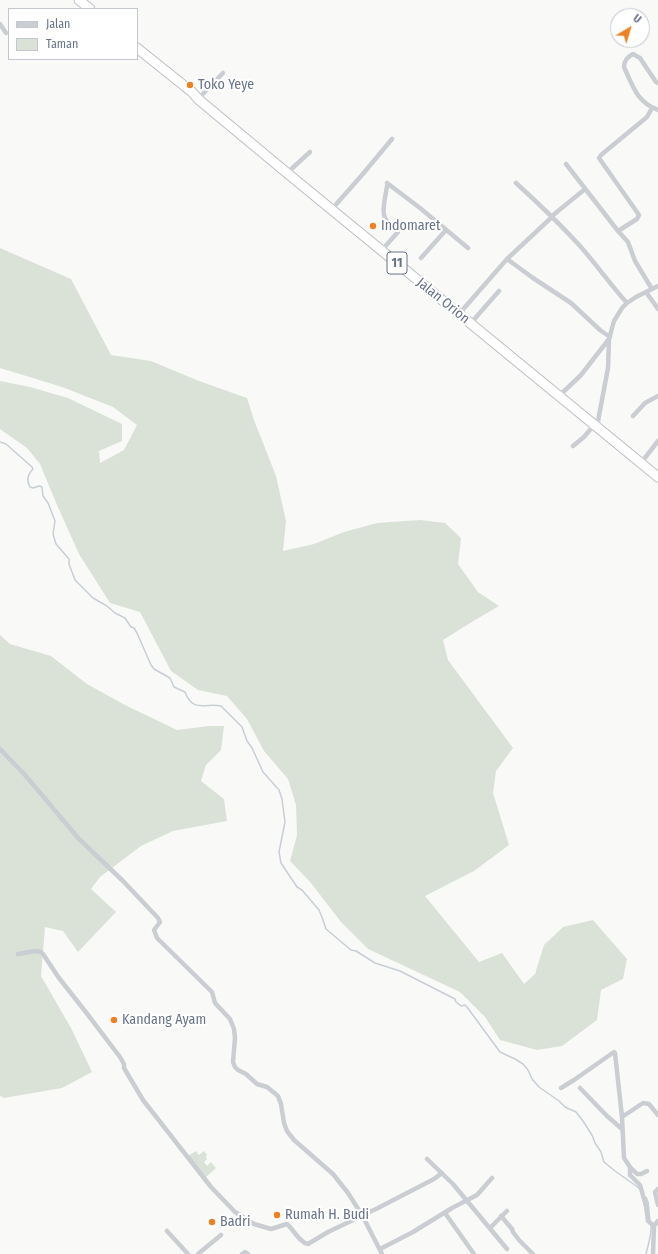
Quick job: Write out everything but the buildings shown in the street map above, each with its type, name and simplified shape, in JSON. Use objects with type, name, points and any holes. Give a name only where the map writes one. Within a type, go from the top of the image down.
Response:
[{"type":"highway","points":[[79,0],[89,8]]},
{"type":"highway","name":"Jalan Orion","points":[[138,49],[192,92],[198,99],[470,324],[658,477]]},
{"type":"street","points":[[0,24],[6,34],[0,32]]},
{"type":"street","points":[[658,83],[640,58],[633,54],[628,56],[624,62],[624,67],[638,97],[652,108],[658,110]]},
{"type":"street","points":[[198,99],[223,73]]},
{"type":"street","points":[[618,231],[637,219],[639,215],[599,157],[646,117],[652,108]]},
{"type":"street","points":[[332,209],[392,139]]},
{"type":"street","points":[[287,173],[310,152]]},
{"type":"street","points":[[566,164],[628,242],[635,261],[652,289]]},
{"type":"street","points":[[516,183],[536,201],[580,246],[627,303]]},
{"type":"street","points":[[381,250],[398,232],[398,227],[388,222],[384,214],[384,203],[388,184],[468,248]]},
{"type":"street","points":[[459,314],[508,259],[552,217],[585,189]]},
{"type":"street","points":[[421,258],[446,230]]},
{"type":"street","points":[[508,259],[533,278],[571,303],[610,338]]},
{"type":"street","points":[[574,446],[596,427],[598,421],[608,368],[610,338],[614,321],[627,303],[658,286]]},
{"type":"street","points":[[470,324],[498,291]]},
{"type":"street","points":[[646,292],[658,309]]},
{"type":"street","points":[[559,396],[581,375],[610,338]]},
{"type":"street","points":[[633,416],[646,403],[658,396]]},
{"type":"street","points":[[641,463],[658,441]]},
{"type":"street","points":[[0,749],[25,774],[79,839],[123,881],[158,918],[160,922],[154,930],[157,938],[212,993],[215,1003],[230,1019],[235,1033],[233,1062],[235,1067],[257,1084],[267,1087],[278,1096],[287,1131],[294,1140],[339,1181],[362,1215],[381,1251],[477,1195],[492,1178]]},
{"type":"street","points":[[18,954],[35,951],[43,954],[59,978],[120,1057],[124,1064],[124,1068],[143,1100],[211,1187],[235,1212],[254,1224],[271,1229],[287,1224],[301,1240],[308,1244],[328,1232],[434,1179],[442,1173]]},
{"type":"street","points":[[561,1088],[615,1052],[622,1117],[624,1158],[630,1167],[640,1174],[647,1171]]},
{"type":"street","points":[[580,1088],[622,1129]]},
{"type":"street","points":[[622,1117],[643,1103],[649,1104],[658,1114]]},
{"type":"street","points":[[426,1159],[453,1184],[507,1249]]},
{"type":"street","points":[[630,1167],[630,1175],[640,1185],[643,1193],[648,1221],[654,1226]]},
{"type":"street","points":[[658,1189],[655,1192],[658,1205]]},
{"type":"street","points":[[490,1228],[507,1211]]},
{"type":"street","points":[[445,1213],[474,1254]]},
{"type":"street","points":[[501,1216],[519,1240],[533,1254]]},
{"type":"street","points":[[653,1254],[654,1226],[658,1221]]},
{"type":"street","points":[[167,1230],[188,1254]]},
{"type":"street","points":[[198,1254],[222,1235]]},
{"type":"street","points":[[242,1254],[246,1252],[248,1254]]},
{"type":"green space","points":[[0,248],[71,279],[111,355],[151,361],[199,381],[247,398],[276,476],[286,521],[283,551],[314,544],[344,532],[377,523],[420,520],[445,523],[461,538],[458,564],[478,592],[499,606],[443,640],[448,660],[513,748],[496,771],[493,793],[509,845],[474,871],[425,896],[479,962],[502,953],[524,984],[535,974],[544,945],[563,927],[593,920],[627,959],[623,979],[601,990],[597,1020],[562,1046],[537,1050],[500,1040],[485,1017],[460,992],[368,949],[341,922],[311,883],[290,861],[297,835],[296,805],[288,779],[264,751],[247,719],[227,696],[198,690],[171,671],[140,612],[110,603],[79,554],[40,464],[27,448],[0,429],[0,381],[30,387],[68,398],[122,424],[122,441],[99,451],[100,463],[124,450],[137,425],[113,407],[62,387],[0,368]]},
{"type":"green space","points":[[0,635],[10,644],[51,656],[87,684],[125,705],[177,730],[209,726],[224,726],[221,750],[206,765],[201,781],[224,799],[227,821],[173,831],[141,846],[100,877],[91,889],[116,912],[78,952],[63,931],[45,927],[41,976],[71,1028],[92,1072],[62,1088],[4,1098],[0,1096]]},
{"type":"green space","points":[[196,1151],[199,1155],[204,1151],[207,1155],[207,1159],[204,1162],[207,1166],[211,1162],[216,1168],[205,1178],[188,1156]]},
{"type":"waterway","points":[[0,442],[6,444],[32,467],[33,469],[28,477],[28,482],[30,487],[42,487],[43,496],[48,503],[55,521],[53,534],[56,544],[69,559],[69,564],[75,580],[93,598],[125,618],[137,633],[154,669],[170,678],[174,687],[185,692],[188,699],[192,703],[201,706],[221,706],[242,727],[247,741],[252,748],[263,772],[279,790],[282,799],[285,822],[279,852],[281,863],[297,887],[302,890],[319,910],[326,929],[351,950],[356,951],[375,963],[400,971],[455,999],[461,1006],[465,1005],[500,1052],[523,1064],[539,1087],[565,1107],[576,1112],[592,1135],[601,1152],[604,1162],[639,1188]]},
{"type":"waterway","points":[[646,1197],[650,1221]]},
{"type":"waterway","points":[[646,1254],[651,1225]]},
{"type":"place","name":"Toko Yeye","points":[[190,85]]},
{"type":"place","name":"Indomaret","points":[[373,226]]},
{"type":"place","name":"Kandang Ayam","points":[[114,1020]]},
{"type":"place","name":"Rumah H. Budi","points":[[277,1215]]},
{"type":"place","name":"Badri","points":[[212,1222]]}]
